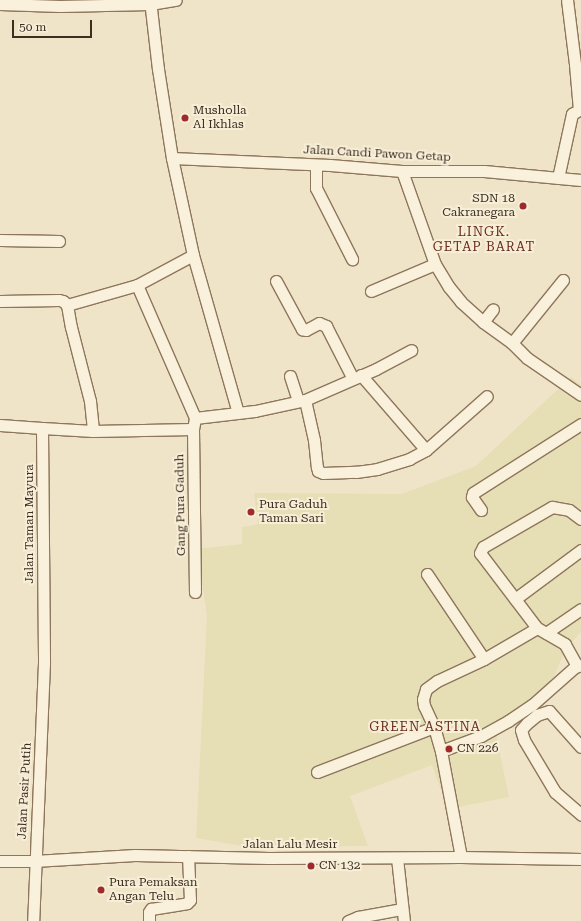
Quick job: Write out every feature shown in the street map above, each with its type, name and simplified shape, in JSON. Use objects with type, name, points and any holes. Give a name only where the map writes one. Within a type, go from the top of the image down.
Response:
[{"type":"street","points":[[0,4],[150,2],[176,0]]},
{"type":"street","points":[[558,178],[572,114],[578,110],[575,64],[567,0]]},
{"type":"street","points":[[150,2],[158,69],[172,158],[193,255],[238,413]]},
{"type":"street","name":"Jalan Candi Pawon Getap","points":[[172,158],[402,171],[484,171],[581,180]]},
{"type":"street","points":[[316,165],[316,188],[352,259]]},
{"type":"street","points":[[402,171],[434,264],[440,276],[461,302],[483,322],[512,343],[527,358],[581,396]]},
{"type":"street","points":[[0,240],[59,240]]},
{"type":"street","points":[[67,305],[137,285],[193,255]]},
{"type":"street","points":[[371,291],[434,264]]},
{"type":"street","points":[[512,343],[562,280]]},
{"type":"street","points":[[276,281],[302,329],[306,330],[319,323],[326,326],[357,377],[426,450]]},
{"type":"street","points":[[137,285],[195,418],[269,409],[301,401],[357,377],[411,350]]},
{"type":"street","points":[[0,301],[59,300],[63,301],[67,305],[71,327],[90,401],[93,431]]},
{"type":"street","points":[[483,322],[493,309]]},
{"type":"street","points":[[290,376],[301,401],[314,440],[318,471],[322,473],[356,472],[377,469],[409,458],[426,450],[488,396]]},
{"type":"street","name":"Gang Pura Gaduh","points":[[195,418],[193,429],[195,592]]},
{"type":"street","points":[[481,510],[472,496],[473,493],[581,424]]},
{"type":"street","points":[[0,425],[93,431],[193,429]]},
{"type":"street","name":"Jalan Taman Mayura","points":[[42,428],[44,663]]},
{"type":"street","points":[[441,751],[482,736],[520,714],[580,664],[565,644],[542,630],[515,599],[480,553],[481,549],[552,507],[569,510],[581,519]]},
{"type":"street","points":[[515,599],[581,550]]},
{"type":"street","points":[[427,574],[484,658]]},
{"type":"street","points":[[461,857],[441,751],[434,727],[422,699],[426,689],[437,681],[542,630],[581,609]]},
{"type":"street","name":"Jalan Pasir Putih","points":[[33,921],[34,861],[44,663]]},
{"type":"street","points":[[581,747],[551,712],[542,712],[522,728],[521,734],[524,740],[555,792],[581,815]]},
{"type":"street","points":[[317,772],[434,727]]},
{"type":"street","name":"Jalan Lalu Mesir","points":[[0,861],[34,861],[135,855],[268,858],[461,857],[581,859]]},
{"type":"street","points":[[148,921],[148,912],[151,909],[187,903],[190,900],[188,856]]},
{"type":"street","points":[[397,858],[404,921]]},
{"type":"street","points":[[348,921],[358,917],[402,909]]},
{"type":"shaded area","points":[[571,377],[581,385],[581,632],[565,650],[544,701],[496,734],[509,797],[448,809],[432,765],[350,796],[368,846],[248,847],[196,838],[207,616],[197,549],[242,544],[242,527],[258,524],[254,493],[402,494],[476,466]]},
{"type":"place","name":"Musholla Al Ikhlas","points":[[185,118]]},
{"type":"place","name":"SDN 18 Cakranegara","points":[[523,206]]},
{"type":"place","name":"Pura Gaduh Taman Sari","points":[[251,512]]},
{"type":"place","name":"CN 226","points":[[449,749]]},
{"type":"place","name":"CN 132","points":[[311,866]]},
{"type":"place","name":"Pura Pemaksan Angan Telu","points":[[101,890]]},
{"type":"district","name":"LINGK. GETAP BARAT","points":[[484,240]]},
{"type":"district","name":"GREEN ASTINA","points":[[425,727]]}]
